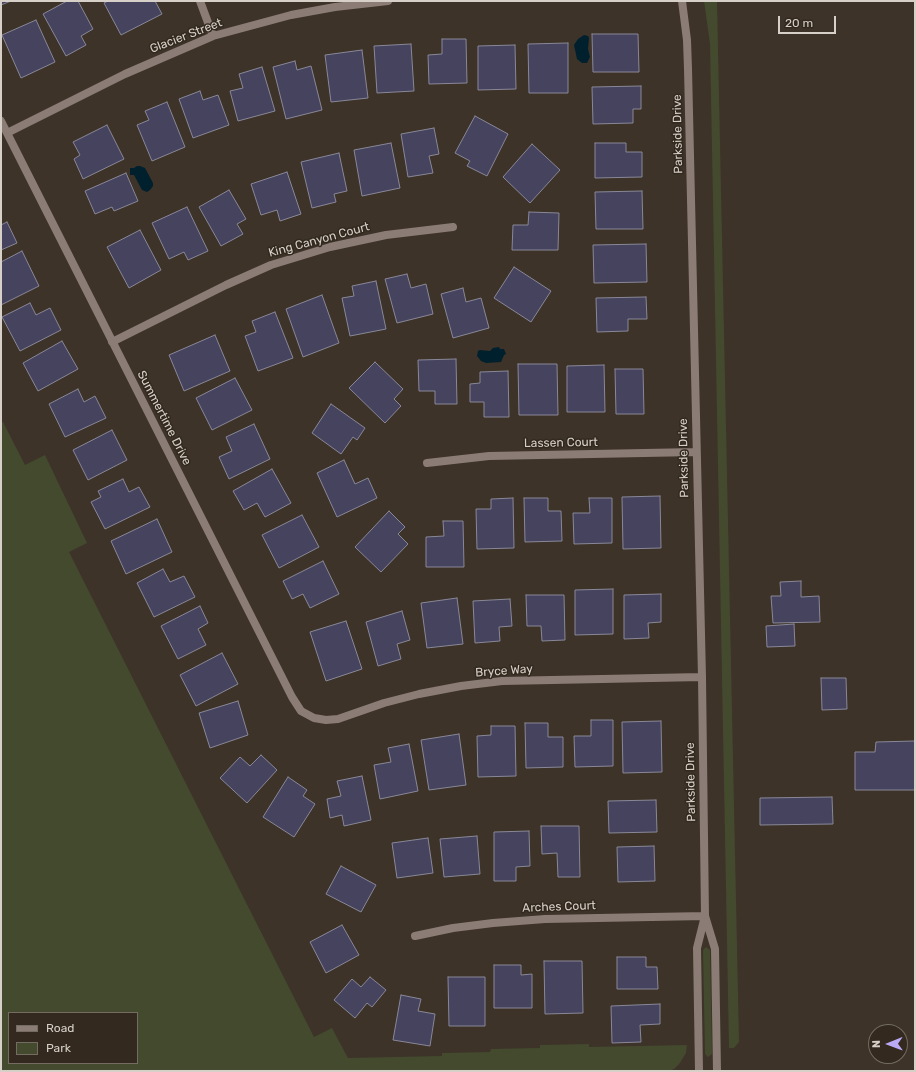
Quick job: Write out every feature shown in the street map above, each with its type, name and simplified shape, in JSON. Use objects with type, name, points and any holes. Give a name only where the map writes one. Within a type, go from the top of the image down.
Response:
[{"type":"street","points":[[200,1],[213,36]]},
{"type":"street","name":"Glacier Street","points":[[7,133],[125,74],[213,36],[299,14],[335,7],[388,1]]},
{"type":"street","name":"Parkside Drive","points":[[682,1],[687,40],[688,69],[702,677],[705,916],[697,948],[699,1071]]},
{"type":"street","name":"Summertime Drive","points":[[1,121],[292,697],[301,711],[314,718]]},
{"type":"street","name":"King Canyon Court","points":[[112,342],[226,285],[271,265],[330,247],[386,235],[453,227]]},
{"type":"street","name":"Lassen Court","points":[[427,463],[489,456],[696,452]]},
{"type":"street","name":"Bryce Way","points":[[314,718],[326,720],[338,719],[419,694],[461,686],[502,681],[702,677]]},
{"type":"street","name":"Parkside Drive","points":[[705,916],[715,949],[717,1071]]},
{"type":"street","name":"Arches Court","points":[[414,936],[453,928],[545,919],[705,916]]},
{"type":"green space","points":[[704,1],[717,1],[739,1042],[734,1048],[729,1048],[710,44]]},
{"type":"green space","points":[[3,422],[25,465],[45,455],[87,543],[69,552],[314,1037],[332,1028],[348,1058],[442,1056],[442,1053],[490,1052],[491,1049],[540,1048],[540,1045],[589,1044],[589,1047],[687,1045],[686,1053],[680,1063],[674,1069],[669,1071],[1,1071],[1,423]]},
{"type":"green space","points":[[706,947],[710,950],[712,1054],[708,1057],[705,1054],[703,950]]},
{"type":"water","points":[[584,35],[588,36],[589,38],[588,49],[590,57],[587,63],[582,63],[577,59],[574,45],[578,39]]},
{"type":"water","points":[[137,166],[145,168],[153,183],[153,186],[147,192],[142,190],[134,175],[130,175],[130,168]]},
{"type":"water","points":[[499,347],[500,349],[504,349],[506,354],[501,362],[486,363],[481,361],[477,356],[478,351],[480,350],[490,351],[493,348]]},
{"type":"building","points":[[1,1],[11,1],[1,5]]},
{"type":"building","points":[[67,1],[78,1],[93,29],[81,36],[86,45],[66,56],[43,14]]},
{"type":"building","points":[[108,1],[155,1],[162,14],[121,35],[104,3]]},
{"type":"building","points":[[36,20],[55,62],[21,78],[2,35]]},
{"type":"building","points":[[592,34],[638,34],[639,72],[593,72]]},
{"type":"building","points":[[442,39],[466,39],[467,83],[429,84],[428,55],[442,54]]},
{"type":"building","points":[[568,43],[568,93],[529,93],[528,44]]},
{"type":"building","points":[[411,44],[414,91],[377,93],[374,46]]},
{"type":"building","points":[[515,45],[516,89],[478,90],[478,46]]},
{"type":"building","points":[[362,50],[368,98],[331,102],[325,55]]},
{"type":"building","points":[[295,61],[297,70],[311,66],[322,110],[286,119],[273,67]]},
{"type":"building","points":[[262,67],[275,111],[238,121],[230,91],[243,88],[239,74]]},
{"type":"building","points":[[641,86],[641,109],[633,109],[633,123],[593,124],[592,87]]},
{"type":"building","points":[[200,91],[203,100],[218,95],[229,125],[193,138],[179,99]]},
{"type":"building","points":[[167,102],[185,147],[152,161],[137,125],[149,120],[145,111]]},
{"type":"building","points":[[475,116],[508,134],[487,176],[467,166],[470,161],[455,153]]},
{"type":"building","points":[[107,125],[124,159],[83,179],[74,159],[80,155],[73,142]]},
{"type":"building","points":[[434,128],[439,154],[429,156],[433,173],[408,177],[401,134]]},
{"type":"building","points":[[391,143],[400,188],[362,196],[354,150]]},
{"type":"building","points":[[595,143],[626,143],[626,152],[642,152],[642,177],[595,178]]},
{"type":"building","points":[[532,144],[560,170],[530,203],[503,177]]},
{"type":"building","points":[[339,153],[347,191],[334,194],[336,202],[312,208],[301,162]]},
{"type":"building","points":[[287,172],[301,214],[280,221],[277,210],[261,215],[251,184]]},
{"type":"building","points":[[126,173],[138,201],[114,211],[112,207],[95,214],[85,191]]},
{"type":"building","points":[[229,190],[246,219],[237,224],[243,234],[221,246],[199,207]]},
{"type":"building","points":[[642,191],[643,229],[596,229],[595,192]]},
{"type":"building","points":[[187,207],[208,251],[188,260],[184,252],[169,259],[152,223]]},
{"type":"building","points":[[529,212],[559,213],[558,250],[512,250],[513,225],[528,225]]},
{"type":"building","points":[[7,222],[17,243],[1,250],[1,225]]},
{"type":"building","points":[[140,230],[161,270],[129,288],[107,247]]},
{"type":"building","points":[[646,244],[647,282],[594,283],[593,245]]},
{"type":"building","points":[[22,251],[39,286],[1,305],[1,262]]},
{"type":"building","points":[[514,267],[551,291],[531,322],[494,298]]},
{"type":"building","points":[[407,274],[411,288],[426,284],[433,314],[397,323],[385,279]]},
{"type":"building","points":[[376,281],[386,329],[350,336],[342,298],[354,296],[352,286]]},
{"type":"building","points":[[463,288],[466,302],[481,298],[489,328],[453,338],[441,294]]},
{"type":"building","points":[[322,295],[339,343],[303,357],[286,309]]},
{"type":"building","points":[[646,297],[647,319],[628,319],[628,331],[597,332],[596,298]]},
{"type":"building","points":[[30,303],[36,315],[50,308],[61,330],[20,351],[2,317]]},
{"type":"building","points":[[275,312],[293,358],[258,371],[245,336],[256,332],[252,321]]},
{"type":"building","points":[[215,335],[230,371],[184,391],[169,355]]},
{"type":"building","points":[[62,341],[78,369],[38,391],[23,363]]},
{"type":"building","points":[[456,359],[457,404],[435,404],[435,391],[419,391],[418,360]]},
{"type":"building","points":[[375,362],[403,389],[394,399],[401,406],[385,423],[349,388]]},
{"type":"building","points":[[518,364],[557,364],[558,415],[519,415]]},
{"type":"building","points":[[604,365],[605,412],[567,412],[567,366]]},
{"type":"building","points":[[615,369],[643,369],[644,414],[616,414]]},
{"type":"building","points":[[508,371],[509,417],[484,417],[484,402],[470,402],[470,384],[480,383],[480,372]]},
{"type":"building","points":[[235,378],[252,410],[212,430],[196,398]]},
{"type":"building","points":[[78,389],[84,402],[95,396],[106,418],[65,437],[49,404]]},
{"type":"building","points":[[331,404],[365,428],[357,440],[353,437],[341,454],[312,433]]},
{"type":"building","points":[[254,424],[270,459],[229,479],[219,457],[232,451],[226,437]]},
{"type":"building","points":[[112,430],[127,460],[88,480],[73,450]]},
{"type":"building","points":[[344,460],[355,484],[368,478],[377,498],[337,517],[317,473]]},
{"type":"building","points":[[272,469],[291,503],[265,517],[257,503],[244,510],[233,491]]},
{"type":"building","points":[[123,479],[129,492],[139,487],[150,507],[105,529],[91,502],[101,497],[98,491]]},
{"type":"building","points":[[660,496],[661,548],[623,549],[622,497]]},
{"type":"building","points":[[513,498],[514,548],[477,549],[476,509],[491,509],[491,499]]},
{"type":"building","points":[[524,498],[548,498],[548,511],[561,511],[562,541],[525,542]]},
{"type":"building","points":[[589,498],[612,498],[612,543],[574,544],[573,513],[590,513]]},
{"type":"building","points":[[389,511],[405,527],[398,534],[408,544],[381,572],[355,547]]},
{"type":"building","points":[[302,515],[319,547],[279,568],[262,535]]},
{"type":"building","points":[[157,519],[172,552],[126,574],[111,541]]},
{"type":"building","points":[[443,521],[463,521],[464,567],[426,567],[426,537],[444,536]]},
{"type":"building","points":[[323,561],[339,594],[310,608],[303,594],[292,599],[283,581]]},
{"type":"building","points":[[163,569],[170,582],[184,576],[195,597],[154,617],[137,583]]},
{"type":"building","points":[[801,581],[801,597],[819,596],[820,622],[773,623],[771,596],[781,596],[780,582]]},
{"type":"building","points":[[613,589],[613,634],[575,635],[575,590]]},
{"type":"building","points":[[661,594],[661,622],[648,623],[649,638],[624,639],[624,595]]},
{"type":"building","points":[[526,595],[564,595],[565,640],[542,641],[541,626],[527,626]]},
{"type":"building","points":[[457,598],[463,644],[427,648],[421,603]]},
{"type":"building","points":[[510,599],[512,626],[499,627],[500,641],[475,643],[473,601]]},
{"type":"building","points":[[200,606],[208,623],[198,629],[206,645],[178,659],[161,626]]},
{"type":"building","points":[[402,611],[410,640],[397,644],[401,659],[378,666],[366,622]]},
{"type":"building","points":[[346,621],[362,669],[326,681],[310,632]]},
{"type":"building","points":[[794,624],[795,646],[767,647],[766,626]]},
{"type":"building","points":[[222,653],[238,684],[196,706],[180,675]]},
{"type":"building","points":[[821,678],[846,678],[847,709],[822,710]]},
{"type":"building","points":[[238,701],[248,735],[210,748],[199,713]]},
{"type":"building","points":[[591,720],[613,720],[613,766],[575,767],[574,736],[591,736]]},
{"type":"building","points":[[661,721],[662,772],[623,773],[622,722]]},
{"type":"building","points":[[525,723],[548,723],[548,737],[563,737],[563,767],[526,768]]},
{"type":"building","points":[[491,726],[515,726],[516,776],[478,777],[477,736],[491,735]]},
{"type":"building","points":[[459,734],[466,785],[429,790],[421,740]]},
{"type":"building","points":[[915,741],[915,790],[855,790],[855,752],[875,752],[876,742]]},
{"type":"building","points":[[409,744],[418,791],[380,799],[374,765],[391,762],[388,748]]},
{"type":"building","points":[[261,755],[277,770],[247,803],[220,778],[240,757],[250,766]]},
{"type":"building","points":[[362,776],[371,820],[344,826],[342,815],[330,818],[327,799],[341,796],[337,781]]},
{"type":"building","points":[[288,777],[307,790],[303,796],[315,804],[294,837],[263,817]]},
{"type":"building","points":[[832,797],[833,824],[760,825],[760,798]]},
{"type":"building","points":[[656,800],[657,832],[609,833],[608,801]]},
{"type":"building","points":[[541,826],[579,826],[580,877],[558,877],[557,853],[542,854]]},
{"type":"building","points":[[529,831],[530,866],[516,867],[516,881],[494,881],[494,832]]},
{"type":"building","points":[[477,836],[480,874],[444,877],[440,839]]},
{"type":"building","points":[[428,838],[433,873],[397,878],[392,843]]},
{"type":"building","points":[[654,846],[655,881],[618,882],[617,847]]},
{"type":"building","points":[[341,866],[376,885],[361,912],[326,894]]},
{"type":"building","points":[[342,925],[359,955],[326,973],[310,942]]},
{"type":"building","points":[[617,957],[646,957],[646,967],[657,967],[658,989],[617,989]]},
{"type":"building","points":[[544,961],[582,961],[583,1013],[545,1014]]},
{"type":"building","points":[[494,965],[521,965],[521,975],[532,974],[532,1008],[494,1008]]},
{"type":"building","points":[[370,977],[386,990],[372,1007],[367,1003],[355,1018],[334,1000],[352,979],[361,987]]},
{"type":"building","points":[[448,977],[485,977],[485,1026],[449,1026]]},
{"type":"building","points":[[401,995],[421,999],[418,1011],[435,1014],[430,1046],[393,1040]]},
{"type":"building","points":[[660,1004],[660,1024],[640,1025],[641,1042],[612,1043],[611,1006]]}]
